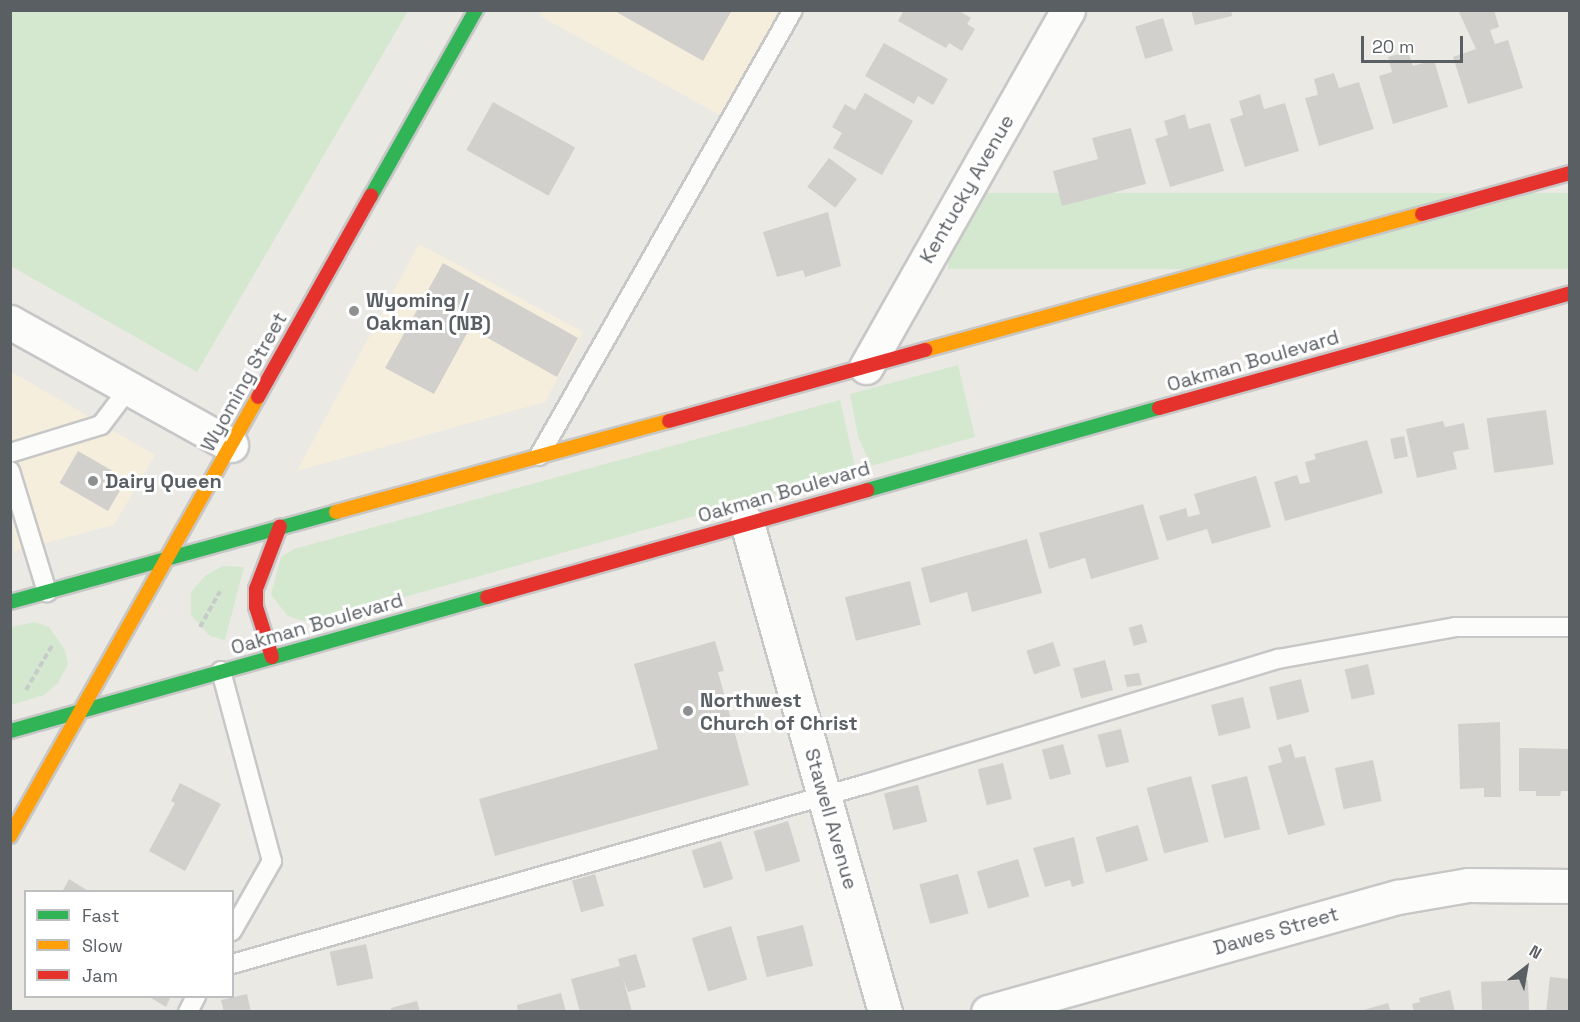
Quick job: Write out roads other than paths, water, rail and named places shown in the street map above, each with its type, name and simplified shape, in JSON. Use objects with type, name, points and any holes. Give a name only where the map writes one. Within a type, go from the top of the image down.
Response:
[{"type":"street","name":"Wyoming Street","points":[[10,836],[476,10]]},
{"type":"street","name":"Kentucky Avenue","points":[[866,368],[1068,10]]},
{"type":"street","points":[[10,602],[1569,173]]},
{"type":"street","name":"Oakman Boulevard","points":[[10,731],[1569,293]]},
{"type":"street","points":[[10,322],[231,445]]},
{"type":"street","name":"Stawell Avenue","points":[[747,523],[885,1011]]},
{"type":"street","points":[[272,657],[256,607],[256,589],[280,526]]},
{"type":"street","name":"Dawes Street","points":[[988,1011],[1398,897],[1468,885],[1569,886]]},
{"type":"lane","points":[[539,456],[793,10]]},
{"type":"lane","points":[[10,453],[100,424],[129,388]]},
{"type":"lane","points":[[10,471],[47,592]]},
{"type":"lane","points":[[234,963],[824,794],[1278,659],[1455,627],[1569,627]]},
{"type":"lane","points":[[221,671],[272,861],[234,928]]},
{"type":"place","name":"Wyoming / Oakman (NB)","points":[[354,311]]},
{"type":"place","name":"Dairy Queen","points":[[93,481]]},
{"type":"place","name":"Northwest Church of Christ","points":[[688,711]]}]
